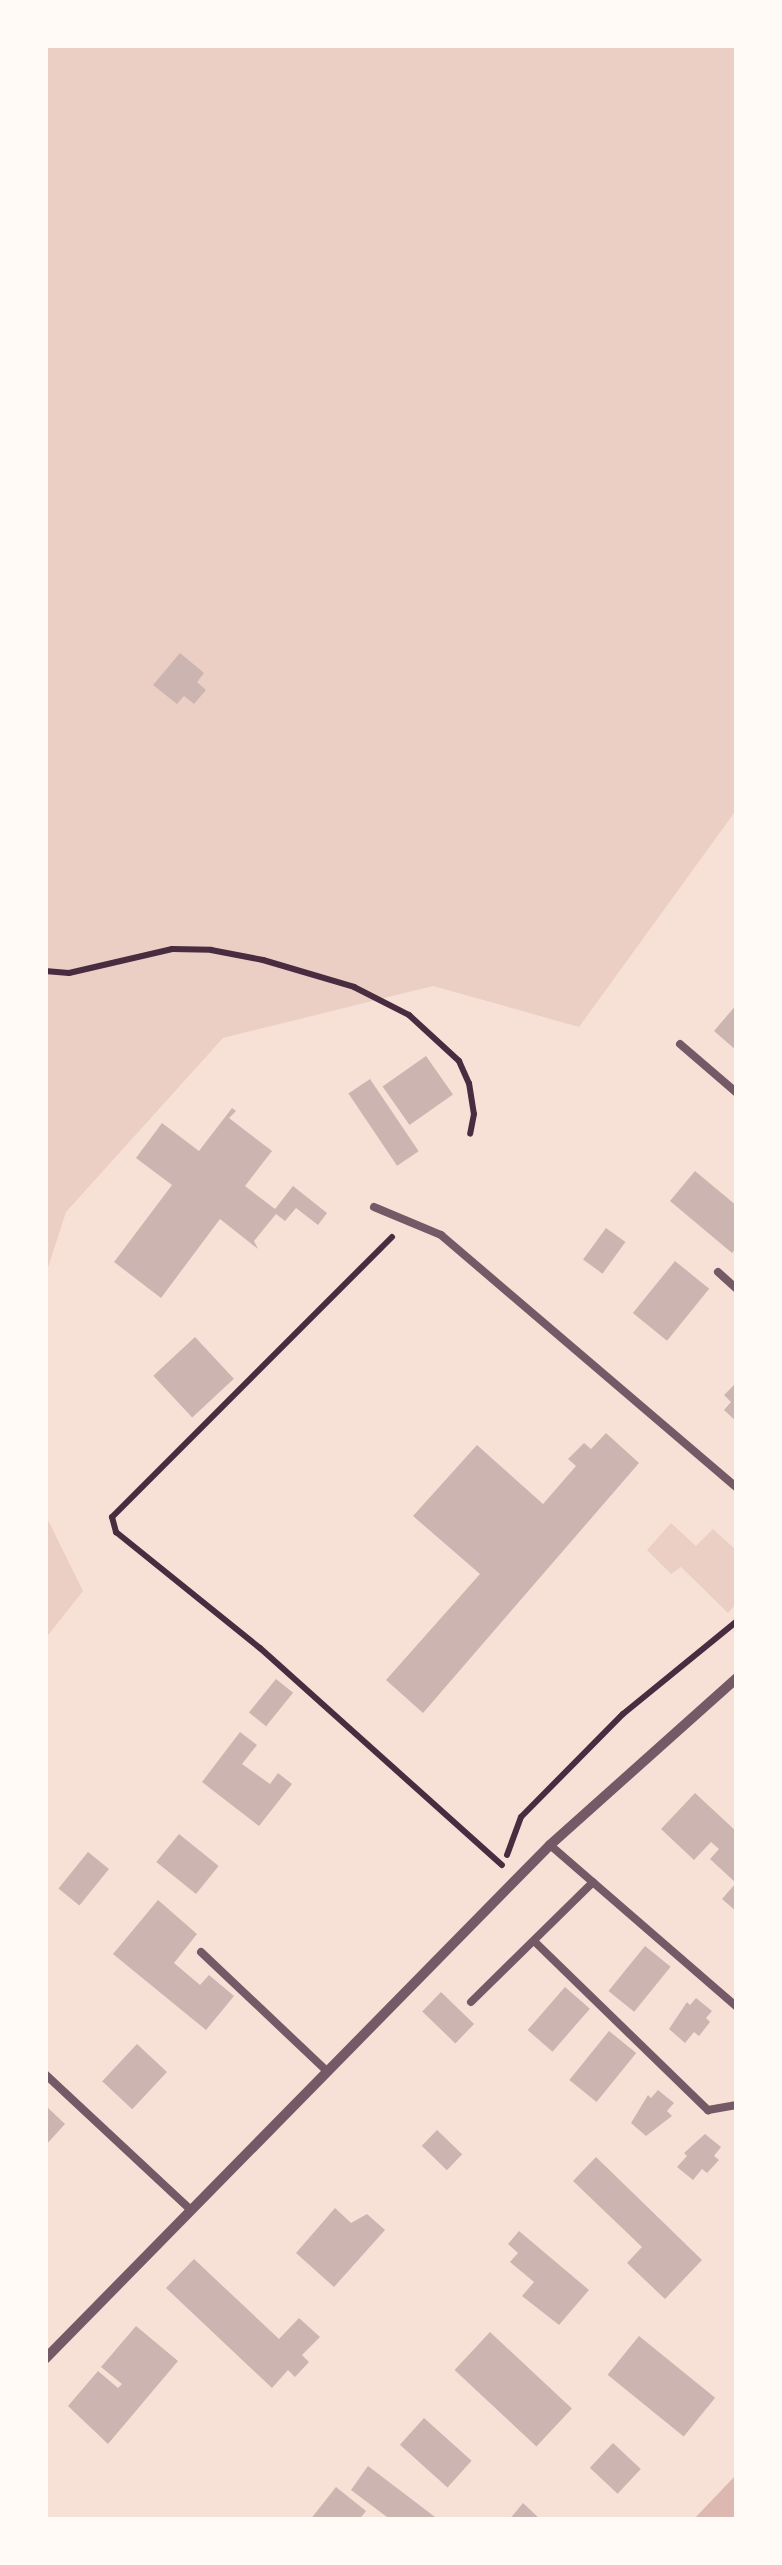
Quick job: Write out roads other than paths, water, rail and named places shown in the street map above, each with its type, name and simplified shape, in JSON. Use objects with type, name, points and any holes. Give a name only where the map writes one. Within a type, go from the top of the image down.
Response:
[{"type":"street","points":[[45,2359],[550,1845],[737,1678]]},
{"type":"lane","points":[[680,1044],[737,1093]]},
{"type":"lane","points":[[374,1207],[441,1234],[737,1488]]},
{"type":"lane","points":[[718,1272],[737,1289]]},
{"type":"lane","points":[[550,1845],[737,2006]]},
{"type":"lane","points":[[471,2002],[593,1882]]},
{"type":"lane","points":[[534,1941],[708,2110],[737,2106]]},
{"type":"lane","points":[[201,1952],[328,2071]]},
{"type":"lane","points":[[45,2074],[190,2209]]}]
